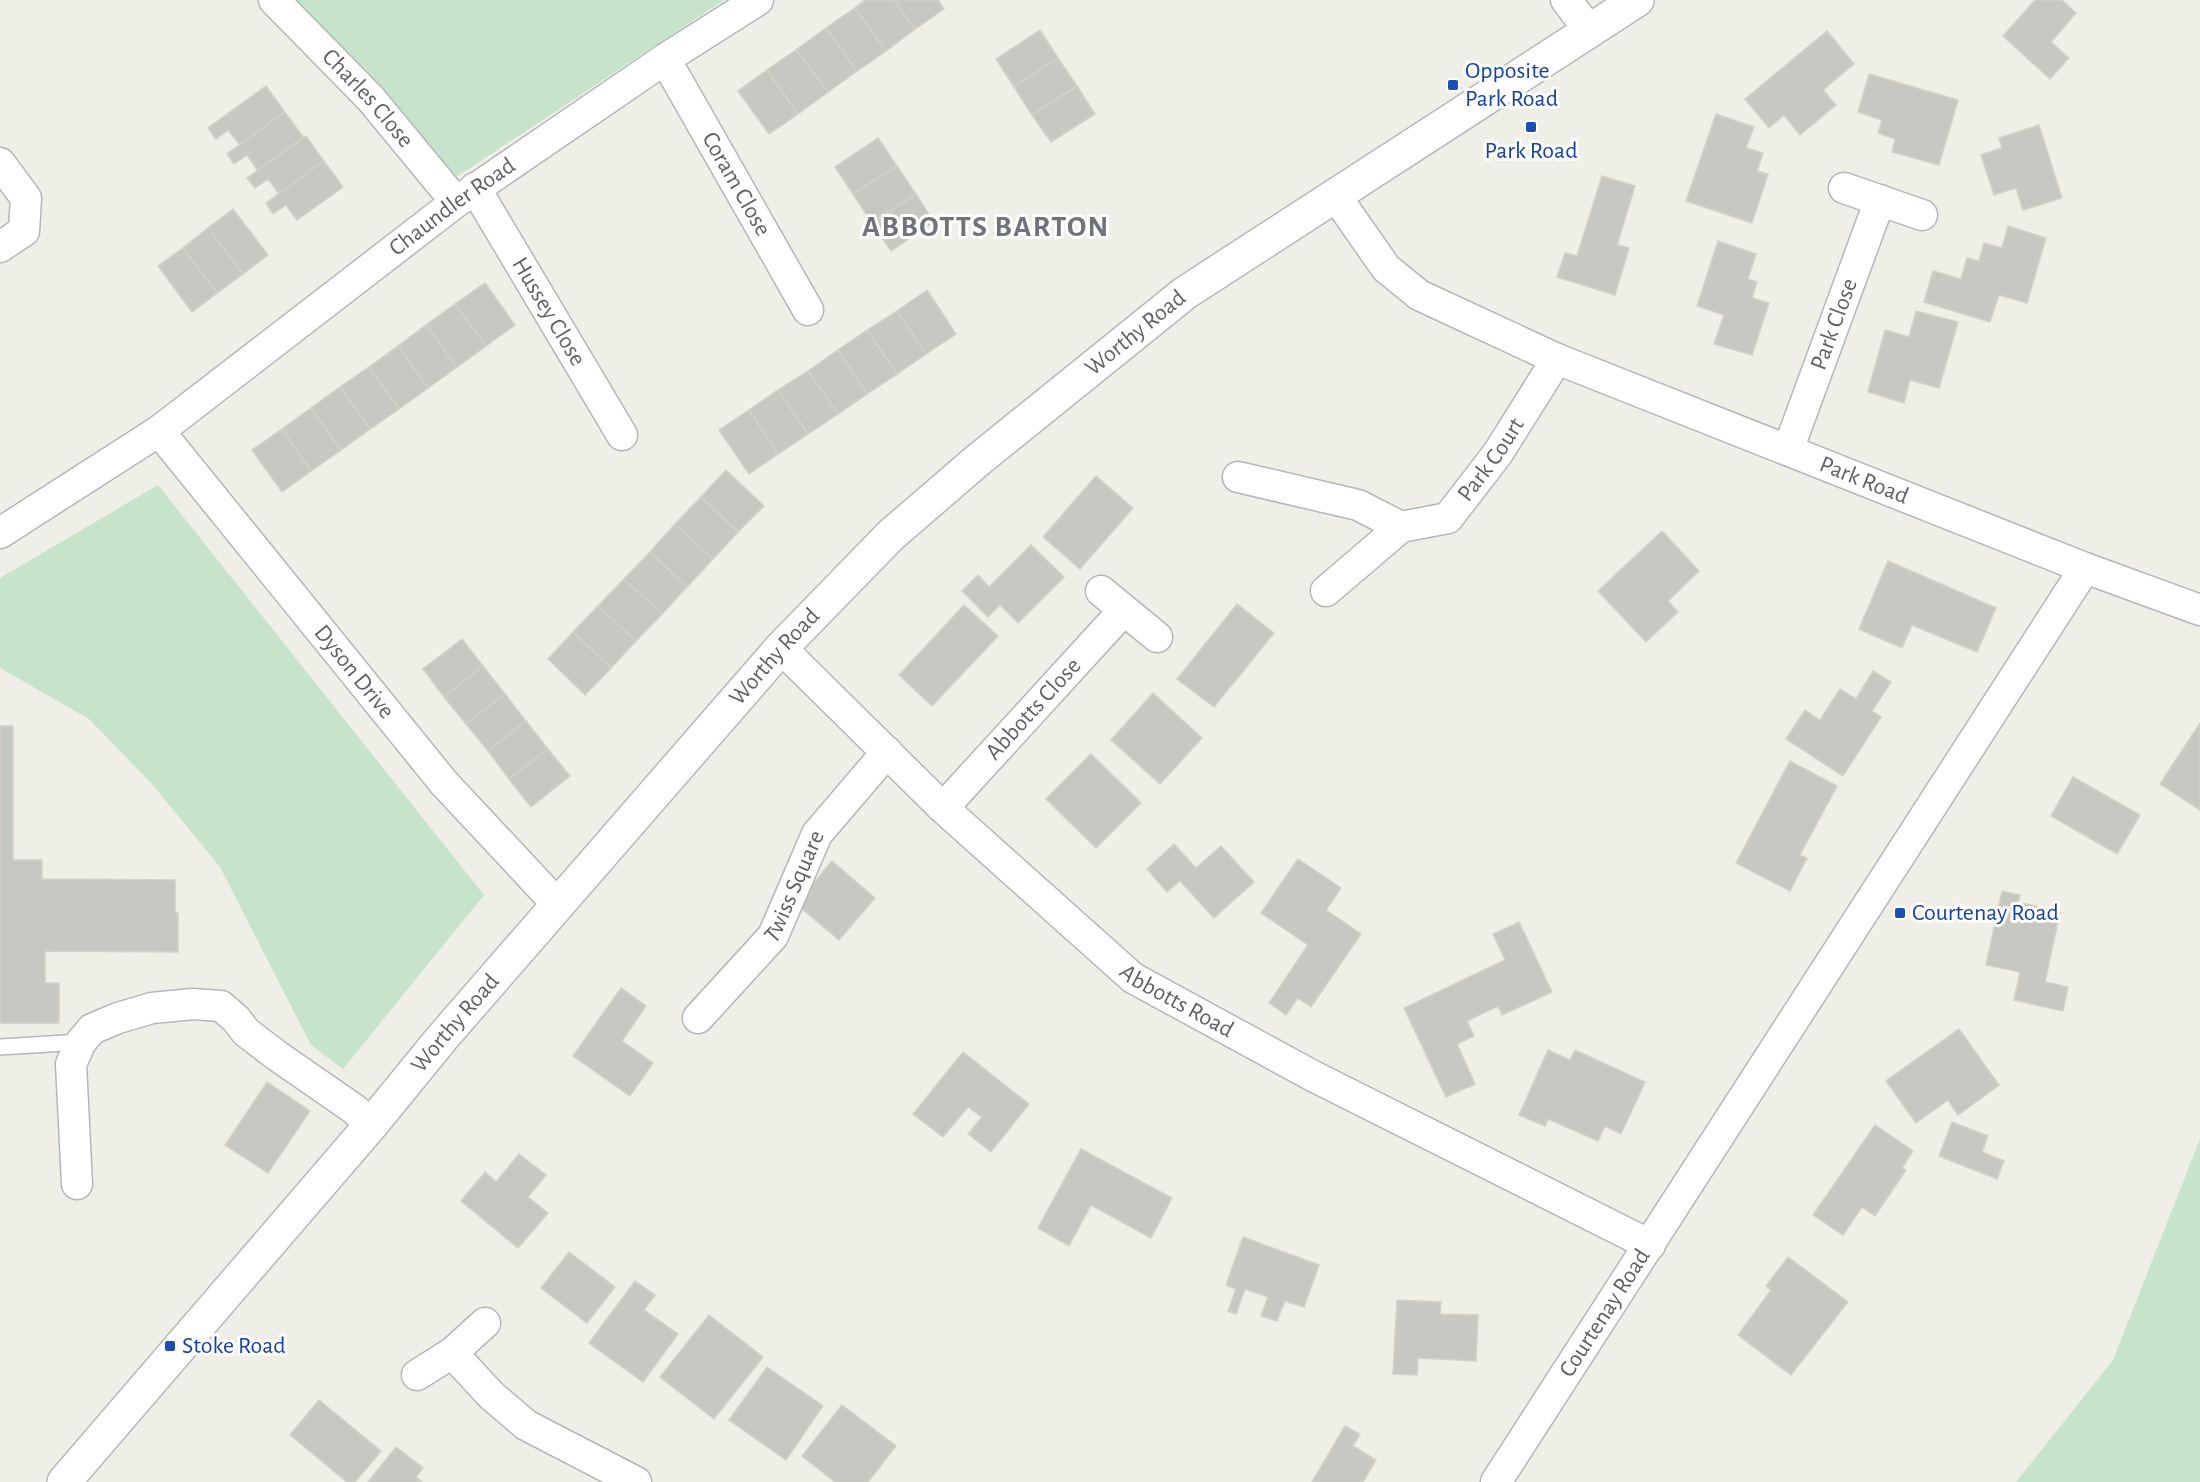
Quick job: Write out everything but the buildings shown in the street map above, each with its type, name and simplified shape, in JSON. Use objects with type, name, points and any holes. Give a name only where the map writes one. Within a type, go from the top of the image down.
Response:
[{"type":"main road","name":"Worthy Road","points":[[64,1482],[371,1125],[442,1038],[781,648],[891,535],[978,460],[1185,293],[1637,0]]},
{"type":"street","name":"Charles Close","points":[[274,0],[466,195]]},
{"type":"street","name":"Chaundler Road","points":[[0,533],[159,431],[466,195],[665,59],[758,0]]},
{"type":"street","points":[[1566,0],[1590,31]]},
{"type":"street","name":"Coram Close","points":[[665,59],[808,310]]},
{"type":"street","points":[[0,164],[26,198],[24,231],[0,247]]},
{"type":"street","points":[[1844,188],[1922,215]]},
{"type":"street","name":"Hussey Close","points":[[466,195],[622,435]]},
{"type":"street","name":"Park Road","points":[[1335,195],[1386,268],[1419,295],[1557,359],[2085,568],[2200,610]]},
{"type":"street","name":"Park Close","points":[[1788,450],[1880,200]]},
{"type":"street","name":"Park Court","points":[[1326,591],[1401,527],[1448,518],[1498,453],[1557,359]]},
{"type":"street","name":"Dyson Drive","points":[[159,431],[444,783],[558,905]]},
{"type":"street","points":[[1238,477],[1358,505],[1401,527]]},
{"type":"street","name":"Courtenay Road","points":[[1496,1482],[2085,568]]},
{"type":"street","points":[[1101,591],[1156,637]]},
{"type":"street","name":"Abbotts Close","points":[[943,808],[1124,610]]},
{"type":"street","name":"Abbotts Road","points":[[781,648],[943,808],[1133,978],[1313,1076],[1650,1245]]},
{"type":"street","name":"Twiss Square","points":[[698,1018],[773,936],[817,834],[887,752]]},
{"type":"street","points":[[77,1184],[71,1064],[81,1042],[93,1029],[118,1018],[152,1008],[193,1004],[221,1006],[236,1018],[246,1032],[354,1109],[371,1125]]},
{"type":"street","points":[[417,1375],[452,1353],[485,1323]]},
{"type":"street","points":[[452,1353],[491,1395],[526,1425],[636,1482]]},
{"type":"lane","points":[[0,1047],[81,1042]]},
{"type":"green space","points":[[287,0],[724,0],[455,178]]},
{"type":"green space","points":[[158,485],[484,895],[343,1069],[311,1045],[220,867],[152,784],[89,719],[0,668],[0,578]]},
{"type":"green space","points":[[2200,1139],[2200,1482],[2016,1482],[2113,1360]]},
{"type":"place","name":"Opposite Park Road","points":[[1453,85]]},
{"type":"place","name":"Park Road","points":[[1531,127]]},
{"type":"place","name":"Courtenay Road","points":[[1900,913]]},
{"type":"place","name":"Stoke Road","points":[[170,1346]]},
{"type":"district","name":"ABBOTTS BARTON","points":[[986,227]]}]
